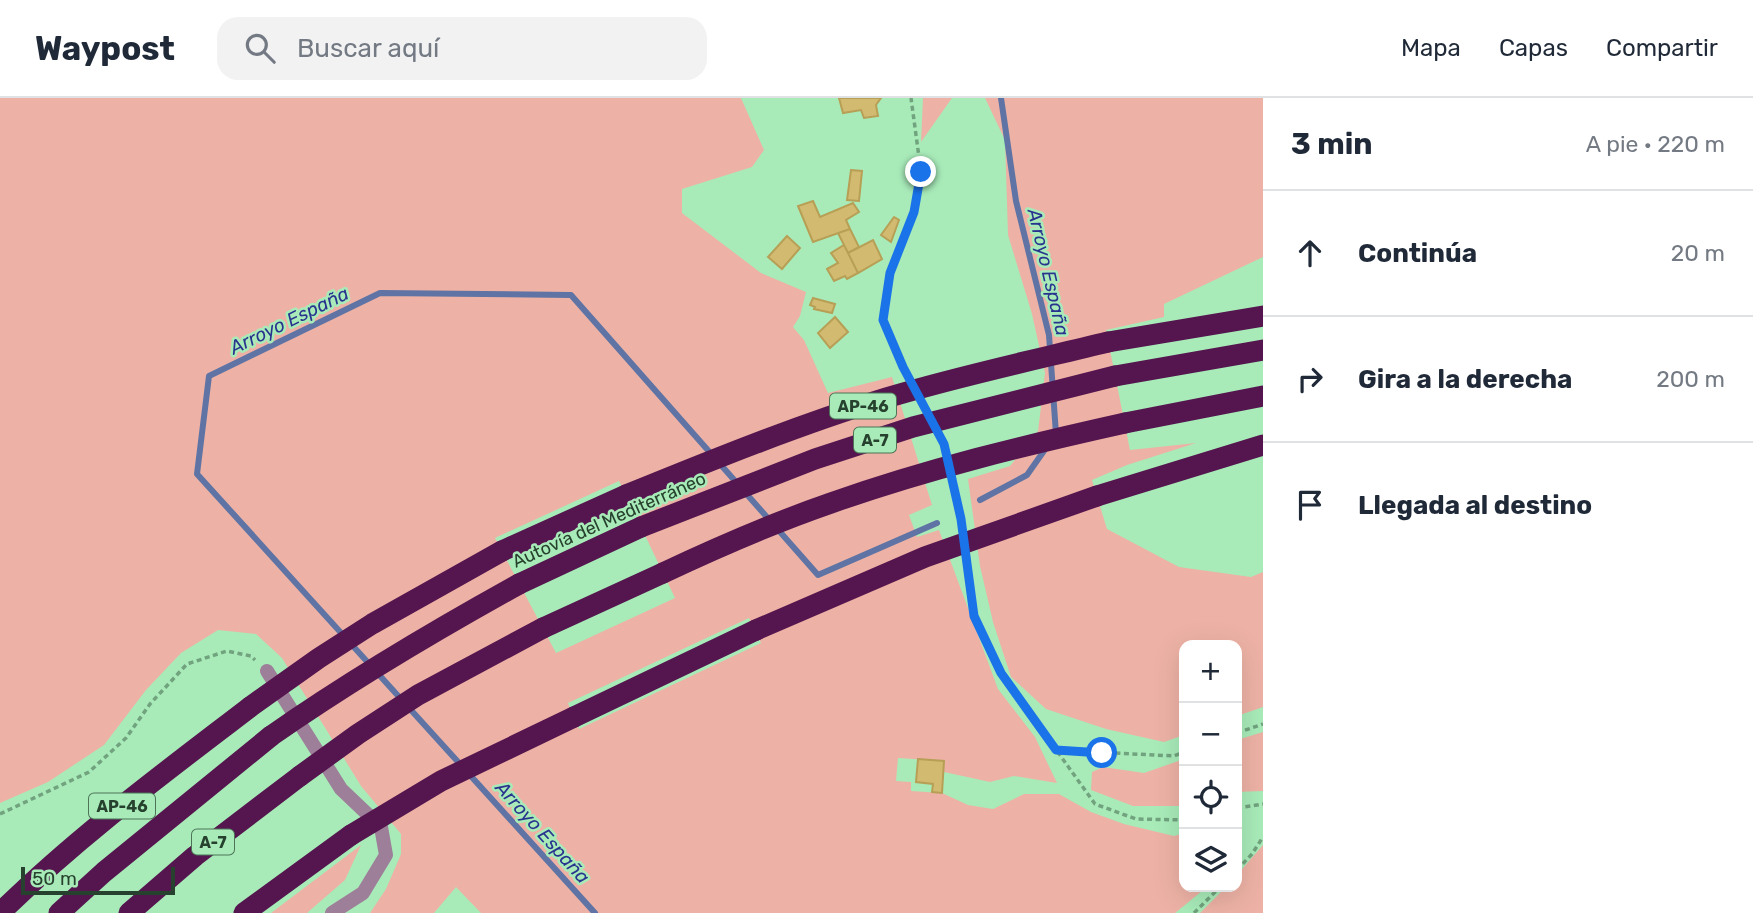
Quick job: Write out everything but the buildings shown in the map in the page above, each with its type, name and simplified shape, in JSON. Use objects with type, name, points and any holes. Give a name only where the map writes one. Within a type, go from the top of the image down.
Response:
[{"type":"highway","name":"AP-46","points":[[1,913],[26,887],[123,804],[250,707],[318,658],[372,624],[502,551],[626,495],[798,428],[886,398],[1108,342],[1263,316]]},
{"type":"highway","name":"Autovía del Mediterráneo","points":[[59,913],[104,872],[271,736],[436,629],[519,584],[641,527],[815,459],[914,427],[1115,376],[1263,350]]},
{"type":"highway","name":"A-7","points":[[129,913],[195,856],[300,776],[418,695],[543,628],[735,540],[832,503],[1034,443],[1263,396]]},
{"type":"highway","points":[[244,913],[351,835],[441,781],[756,630],[925,556],[1097,496],[1263,445]]},
{"type":"street","points":[[267,671],[341,789],[381,827],[386,855],[363,893],[332,913]]},
{"type":"path","points":[[908,378],[883,320],[890,273],[914,212],[921,172],[911,98]]},
{"type":"path","points":[[952,482],[963,533]]},
{"type":"path","points":[[966,561],[974,616],[1001,673],[1095,804],[1136,819],[1179,820]]},
{"type":"path","points":[[0,814],[89,772],[126,738],[150,704],[187,664],[227,651],[251,656],[267,671]]},
{"type":"path","points":[[1242,731],[1263,724]]},
{"type":"path","points":[[1056,750],[1174,756],[1179,754]]},
{"type":"path","points":[[1242,807],[1263,804]]},
{"type":"path","points":[[1242,865],[1263,837]]},
{"type":"path","points":[[1194,913],[1215,892]]},
{"type":"shaded area","points":[[0,98],[741,98],[764,150],[752,167],[682,189],[682,213],[761,273],[806,292],[800,316],[793,327],[804,340],[828,393],[892,377],[932,505],[909,515],[917,537],[939,530],[998,689],[1035,737],[1057,783],[1014,776],[990,782],[944,772],[944,761],[898,758],[896,781],[911,782],[911,791],[942,793],[968,805],[993,809],[1024,794],[1059,794],[1091,812],[1124,824],[1174,836],[1179,834],[1179,892],[1201,892],[1175,913],[481,913],[456,887],[434,913],[370,913],[386,889],[401,854],[401,834],[361,786],[282,658],[256,634],[218,630],[181,653],[146,690],[104,745],[48,782],[0,803]],"holes":[[[619,481],[675,598],[556,653],[495,538]],[[749,618],[761,643],[579,729],[568,703]]]},
{"type":"shaded area","points":[[923,98],[952,98],[921,142]]},
{"type":"shaded area","points":[[985,98],[1263,98],[1263,257],[1164,304],[1164,317],[1106,330],[1130,450],[1196,443],[1127,465],[1092,480],[1107,529],[1179,567],[1251,577],[1263,572],[1263,707],[1242,714],[1242,640],[1179,640],[1179,737],[1164,742],[1106,729],[1046,709],[1011,677],[993,622],[980,566],[968,479],[1010,466],[1038,431],[1045,373],[1032,314],[1008,235],[1005,140]]},
{"type":"shaded area","points":[[1263,732],[1263,791],[1242,792],[1242,738]]},
{"type":"shaded area","points":[[1179,761],[1179,806],[1133,806],[1091,790],[1092,772],[1103,767],[1144,773]]},
{"type":"shaded area","points":[[361,845],[345,880],[307,913],[271,913]]},
{"type":"shaded area","points":[[1263,845],[1263,913],[1200,913],[1221,892],[1242,892],[1242,869]]},
{"type":"waterway","name":"Arroyo España","points":[[1001,98],[1016,201],[1049,335],[1056,434]]},
{"type":"waterway","name":"Arroyo España","points":[[595,913],[197,474],[209,376],[380,293],[571,295],[818,575],[937,523]]},
{"type":"waterway","name":"Arroyo España","points":[[980,500],[1027,475],[1046,448]]},
{"type":"route","points":[[921,172],[914,212],[890,273],[883,320],[903,367],[944,444],[961,519],[974,616],[1001,673],[1056,750],[1102,753]]}]
